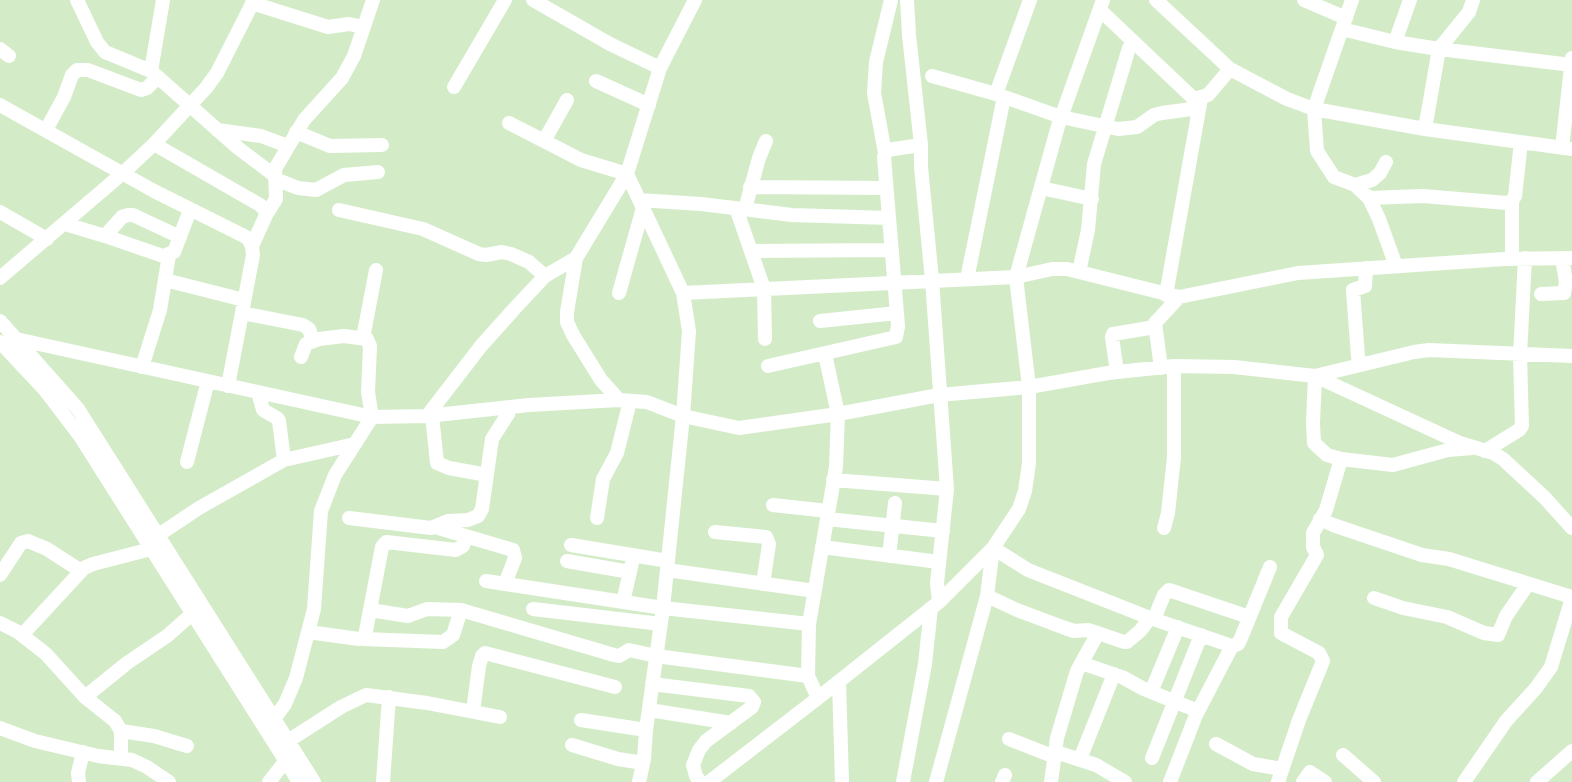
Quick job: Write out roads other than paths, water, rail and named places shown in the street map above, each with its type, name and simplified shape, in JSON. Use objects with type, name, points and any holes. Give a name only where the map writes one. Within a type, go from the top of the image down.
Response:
[{"type":"street","points":[[77,0],[97,42],[105,52],[154,74],[216,130],[275,177],[297,188],[316,190],[344,175],[378,172]]},
{"type":"street","points":[[252,246],[266,214],[276,199],[275,169],[304,120],[342,78],[354,56],[373,0]]},
{"type":"street","points":[[454,87],[505,0]]},
{"type":"street","points":[[533,0],[551,5],[610,44],[660,68]]},
{"type":"street","points":[[624,400],[602,380],[567,322],[576,258],[627,174],[660,68],[695,0]]},
{"type":"street","points":[[768,366],[896,337],[898,326],[885,153],[874,93],[876,62],[891,0]]},
{"type":"street","points":[[903,782],[935,605],[947,489],[921,145],[907,0]]},
{"type":"street","points":[[967,279],[1000,95],[1029,0]]},
{"type":"street","points":[[1156,0],[1230,69],[1287,99],[1314,110],[1425,129],[1567,148],[1571,62],[1439,49],[1395,42],[1344,24],[1304,0]]},
{"type":"street","points":[[1352,0],[1314,110],[1317,152],[1334,177],[1355,185],[1369,198],[1396,266]]},
{"type":"street","points":[[1395,42],[1410,0]]},
{"type":"street","points":[[1425,129],[1439,49],[1468,12],[1473,0]]},
{"type":"street","points":[[46,130],[64,97],[72,75],[77,70],[88,70],[141,90],[147,88],[154,74],[159,1]]},
{"type":"street","points":[[0,278],[123,173],[189,107],[217,73],[253,2],[328,27],[349,24],[363,27]]},
{"type":"street","points":[[709,782],[935,605],[993,548],[1019,509],[1025,490],[1029,463],[1029,387],[1016,277],[1061,117],[1102,5],[1134,42],[1188,96],[1200,104]]},
{"type":"street","points":[[1078,272],[1089,230],[1094,164],[1129,48],[1134,42]]},
{"type":"street","points":[[1164,528],[1168,513],[1174,457],[1167,367],[1155,327],[1173,296],[1200,104],[1230,69]]},
{"type":"street","points":[[932,76],[1000,95],[1061,117],[1118,129],[1132,129],[1155,115],[1200,104]]},
{"type":"street","points":[[596,81],[649,105]]},
{"type":"street","points":[[544,141],[567,100]]},
{"type":"street","points":[[0,105],[190,210],[248,238],[253,255],[228,386]]},
{"type":"street","points":[[509,123],[580,160],[627,174],[683,293],[688,331],[683,416],[663,608],[639,782]]},
{"type":"street","points":[[216,130],[261,136],[288,146]]},
{"type":"street","points":[[296,132],[330,146],[382,145]]},
{"type":"street","points":[[765,339],[764,289],[740,209],[766,141]]},
{"type":"street","points":[[1315,376],[1312,423],[1314,442],[1327,455],[1345,460],[1393,465],[1448,450],[1480,450],[1519,430],[1522,426],[1518,258],[1512,201],[1521,142]]},
{"type":"street","points":[[154,144],[260,205],[266,214]]},
{"type":"street","points":[[885,153],[893,148],[921,145]]},
{"type":"street","points":[[1355,185],[1372,180],[1380,174],[1386,162]]},
{"type":"street","points":[[750,187],[886,188]]},
{"type":"street","points":[[1041,188],[1092,199]]},
{"type":"street","points":[[1369,198],[1423,196],[1507,203],[1512,201]]},
{"type":"street","points":[[641,204],[740,209],[792,215],[889,218]]},
{"type":"street","points":[[619,293],[641,204]]},
{"type":"street","points":[[65,224],[163,256],[174,252],[190,210]]},
{"type":"street","points":[[339,210],[423,229],[479,254],[502,252],[511,254],[529,262],[545,276]]},
{"type":"street","points":[[0,212],[47,239]]},
{"type":"street","points":[[105,236],[122,217],[133,215],[180,237]]},
{"type":"street","points":[[751,251],[892,250]]},
{"type":"street","points":[[142,367],[160,310],[169,255]]},
{"type":"street","points":[[487,475],[449,468],[437,463],[429,416],[481,346],[545,276],[576,258]]},
{"type":"street","points":[[683,293],[1016,277],[1052,269],[1067,269],[1173,296],[1298,273],[1518,258],[1567,258],[1564,293],[1541,294]]},
{"type":"street","points":[[1361,365],[1358,357],[1353,290],[1365,286],[1366,268]]},
{"type":"street","points":[[363,338],[376,270]]},
{"type":"street","points":[[165,280],[303,325],[309,329],[314,341]]},
{"type":"street","points":[[820,321],[897,313]]},
{"type":"street","points":[[0,321],[78,409],[274,719],[290,750],[299,782]]},
{"type":"street","points":[[1118,372],[1113,334],[1155,327]]},
{"type":"street","points":[[274,719],[285,704],[296,678],[314,609],[321,511],[335,475],[372,417],[368,392],[370,346],[367,339],[334,336],[314,341],[306,344],[301,357]]},
{"type":"street","points":[[16,339],[372,417],[429,416],[510,407],[624,400],[647,402],[683,416],[739,428],[838,414],[939,395],[1029,387],[1118,372],[1167,367],[1234,366],[1315,376],[1503,459],[1545,498],[1572,528]]},
{"type":"street","points":[[0,342],[61,410],[192,614],[314,782]]},
{"type":"street","points":[[1315,376],[1429,350],[1572,356]]},
{"type":"street","points":[[818,698],[808,676],[809,624],[836,467],[838,414],[825,354]]},
{"type":"street","points":[[186,462],[208,381]]},
{"type":"street","points":[[258,392],[262,410],[279,421],[284,460]]},
{"type":"street","points":[[597,518],[603,479],[617,453],[624,400]]},
{"type":"street","points":[[349,518],[423,528],[478,516],[482,509],[492,439],[510,407]]},
{"type":"street","points":[[158,536],[199,508],[284,460],[355,444]]},
{"type":"street","points":[[1216,744],[1280,776],[1299,720],[1323,664],[1319,653],[1281,633],[1281,617],[1317,555],[1313,547],[1312,533],[1326,510],[1341,459],[1345,460]]},
{"type":"street","points":[[833,480],[947,489]]},
{"type":"street","points":[[889,556],[895,503]]},
{"type":"street","points":[[773,505],[892,526],[943,531]]},
{"type":"street","points":[[1320,519],[1422,555],[1449,559],[1572,597],[1551,667],[1536,688],[1506,721],[1464,782]]},
{"type":"street","points":[[435,527],[513,550],[515,558],[505,584]]},
{"type":"street","points":[[715,532],[766,537],[769,544],[763,584]]},
{"type":"street","points":[[363,639],[382,548],[386,542],[456,550],[463,546],[466,536]]},
{"type":"street","points":[[0,575],[5,559],[21,543],[28,541],[47,549],[81,571]]},
{"type":"street","points":[[571,545],[633,555],[668,566],[763,584],[814,591]]},
{"type":"street","points":[[822,548],[939,562]]},
{"type":"street","points":[[936,782],[987,596],[993,548]]},
{"type":"street","points":[[993,548],[1028,570],[1232,646],[1238,644],[1270,567]]},
{"type":"street","points":[[22,635],[81,571],[93,564],[151,549]]},
{"type":"street","points":[[623,602],[633,555]]},
{"type":"street","points":[[567,561],[630,572]]},
{"type":"street","points":[[486,581],[663,608],[809,624]]},
{"type":"street","points":[[1374,598],[1403,608],[1448,617],[1484,633],[1498,635],[1506,616],[1528,584]]},
{"type":"street","points":[[987,596],[1070,630],[1085,629],[1127,642],[1152,618],[1166,591],[1169,590],[1249,617]]},
{"type":"street","points":[[370,610],[408,616],[427,609],[461,610],[619,656],[629,650],[656,656],[808,676]]},
{"type":"street","points":[[533,609],[661,624]]},
{"type":"street","points":[[308,632],[363,639],[443,642],[453,635],[461,610]]},
{"type":"street","points":[[86,698],[127,663],[166,636],[192,614]]},
{"type":"street","points":[[0,623],[22,635],[46,654],[86,698],[115,721],[121,731],[121,758]]},
{"type":"street","points":[[1151,692],[1178,627]]},
{"type":"street","points":[[1051,782],[1063,717],[1077,671],[1098,633]]},
{"type":"street","points":[[1152,758],[1201,635]]},
{"type":"street","points":[[1170,782],[1198,711],[1232,646]]},
{"type":"street","points":[[473,711],[479,666],[485,653],[615,687]]},
{"type":"street","points":[[1081,663],[1114,674],[1198,711]]},
{"type":"street","points":[[1080,759],[1114,674]]},
{"type":"street","points":[[839,682],[842,782]]},
{"type":"street","points":[[652,684],[752,698],[754,702],[752,707],[706,741],[699,750],[693,765],[700,782]]},
{"type":"street","points":[[269,782],[290,750],[360,696],[389,697],[500,717]]},
{"type":"street","points":[[383,782],[389,697]]},
{"type":"street","points":[[649,710],[731,723]]},
{"type":"street","points":[[581,720],[646,730]]},
{"type":"street","points":[[0,728],[36,741],[132,760],[147,767],[168,782]]},
{"type":"street","points":[[121,731],[154,736],[187,746]]},
{"type":"street","points":[[1009,739],[1055,754],[1080,759],[1096,765],[1125,782]]},
{"type":"street","points":[[572,745],[618,759],[643,763]]},
{"type":"street","points":[[79,782],[78,773],[83,752]]},
{"type":"street","points":[[1538,782],[1572,752]]},
{"type":"street","points":[[1343,755],[1374,782]]},
{"type":"street","points":[[1303,782],[1310,772],[1325,782]]}]
